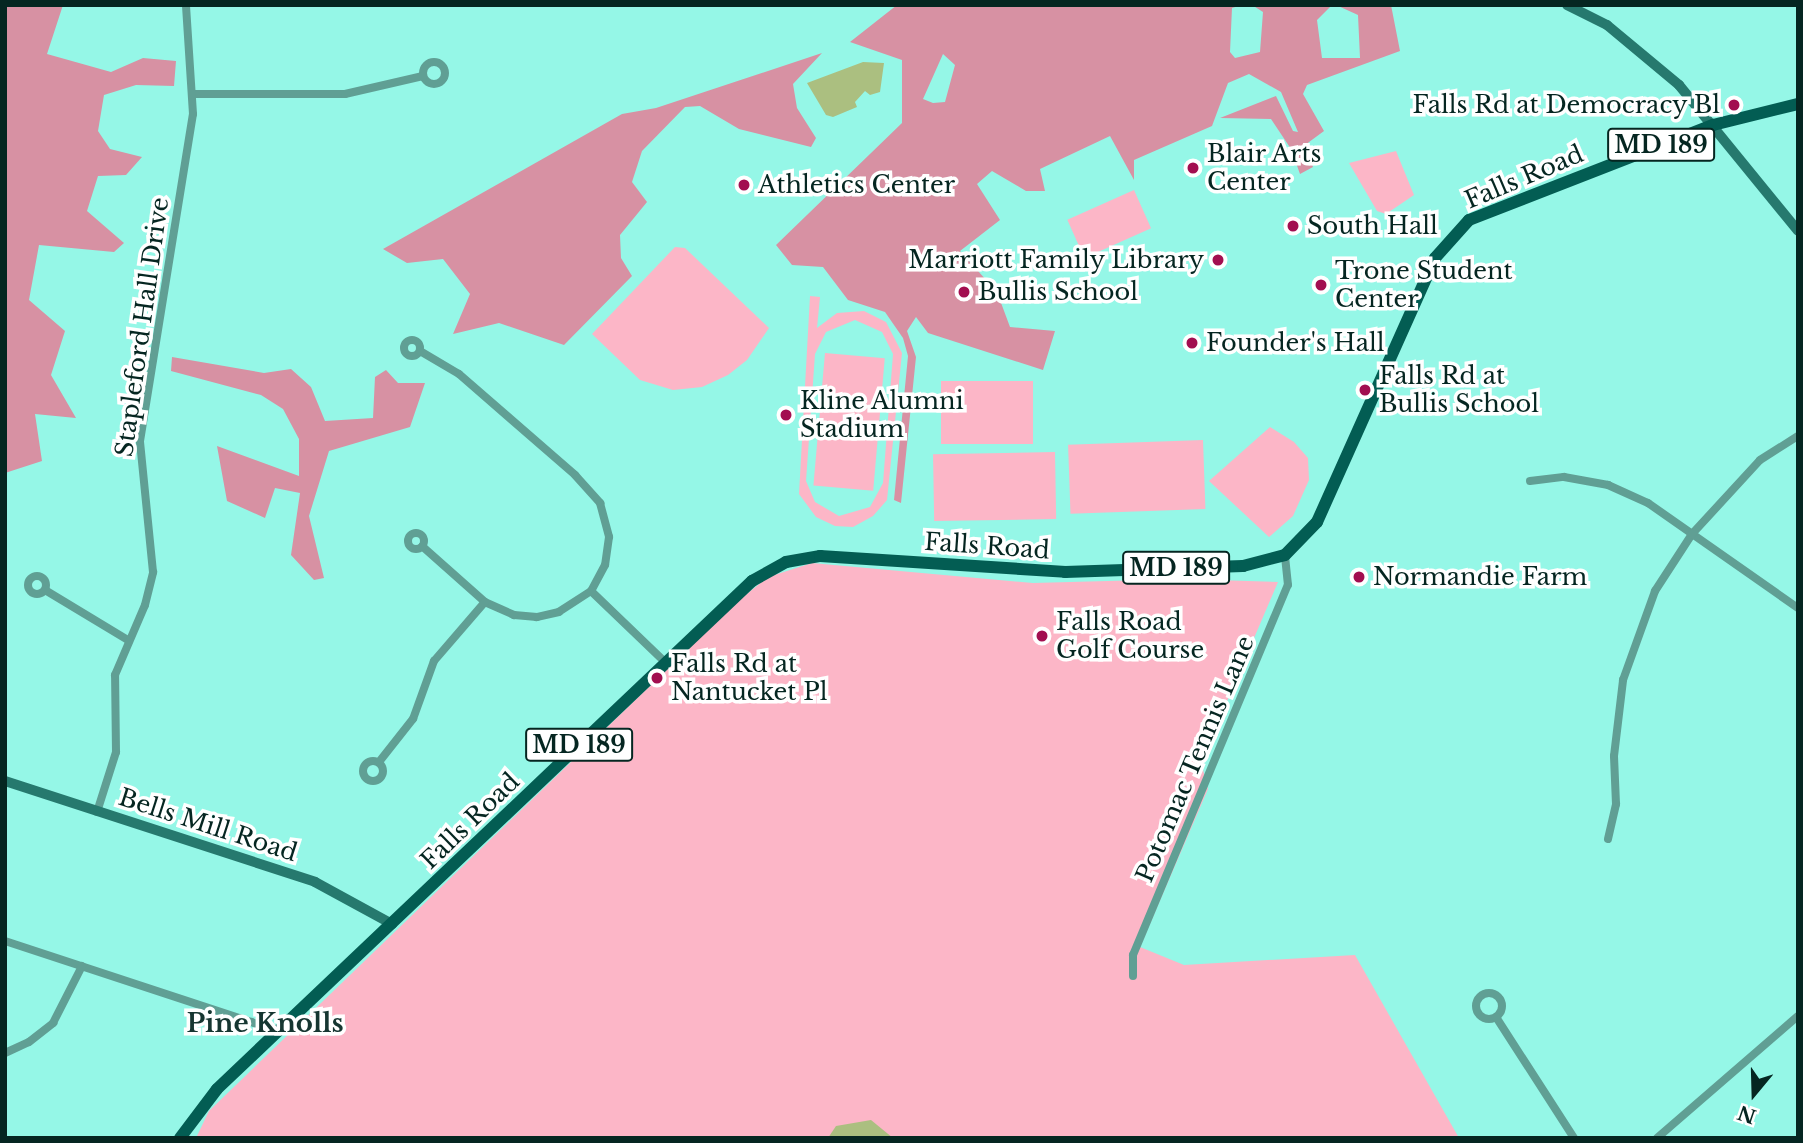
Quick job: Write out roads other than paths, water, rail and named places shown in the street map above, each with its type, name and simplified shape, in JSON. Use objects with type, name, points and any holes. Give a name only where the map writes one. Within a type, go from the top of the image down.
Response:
[{"type":"main road","name":"Falls Road","points":[[180,1138],[217,1089],[752,581],[803,558],[861,557],[1065,572],[1243,566],[1285,555],[1317,522],[1418,296],[1447,240],[1489,209],[1713,125],[1798,104]]},
{"type":"street","name":"Stapleford Hall Drive","points":[[97,812],[116,752],[114,684],[128,640],[145,605],[153,571],[141,441],[194,94],[186,5]]},
{"type":"street","points":[[1567,5],[1580,9],[1650,57],[1713,125],[1798,231]]},
{"type":"street","points":[[194,94],[345,93],[423,76]]},
{"type":"street","points":[[420,351],[460,374],[595,495],[609,537],[604,565],[591,592],[545,616],[514,615],[485,602],[422,547]]},
{"type":"street","points":[[1608,839],[1616,804],[1617,718],[1631,650],[1655,591],[1692,534],[1760,460],[1798,436]]},
{"type":"street","points":[[1530,481],[1564,477],[1608,485],[1648,503],[1798,608]]},
{"type":"street","name":"Potomac Tennis Lane","points":[[1133,976],[1133,955],[1288,585],[1285,555]]},
{"type":"street","points":[[45,590],[128,640]]},
{"type":"street","points":[[591,592],[665,662]]},
{"type":"street","points":[[379,762],[414,719],[434,661],[485,602]]},
{"type":"street","name":"Bells Mill Road","points":[[5,781],[314,882],[392,924]]},
{"type":"street","points":[[5,941],[252,1022],[275,1035]]},
{"type":"street","points":[[5,1053],[29,1042],[53,1023],[82,966]]},
{"type":"street","points":[[1657,1138],[1798,1016]]},
{"type":"street","points":[[1496,1017],[1574,1138]]},
{"type":"place","name":"Falls Rd at Democracy Bl","points":[[1734,105]]},
{"type":"place","name":"Blair Arts Center","points":[[1193,168]]},
{"type":"place","name":"Athletics Center","points":[[744,185]]},
{"type":"place","name":"South Hall","points":[[1293,226]]},
{"type":"place","name":"Marriott Family Library","points":[[1218,260]]},
{"type":"place","name":"Trone Student Center","points":[[1321,285]]},
{"type":"place","name":"Bullis School","points":[[964,292]]},
{"type":"place","name":"Founder's Hall","points":[[1192,343]]},
{"type":"place","name":"Falls Rd at Bullis School","points":[[1365,390]]},
{"type":"place","name":"Kline Alumni Stadium","points":[[786,415]]},
{"type":"place","name":"Normandie Farm","points":[[1359,577]]},
{"type":"place","name":"Falls Road Golf Course","points":[[1042,636]]},
{"type":"place","name":"Falls Rd at Nantucket Pl","points":[[657,678]]},
{"type":"district","name":"Pine Knolls","points":[[265,1024]]}]
